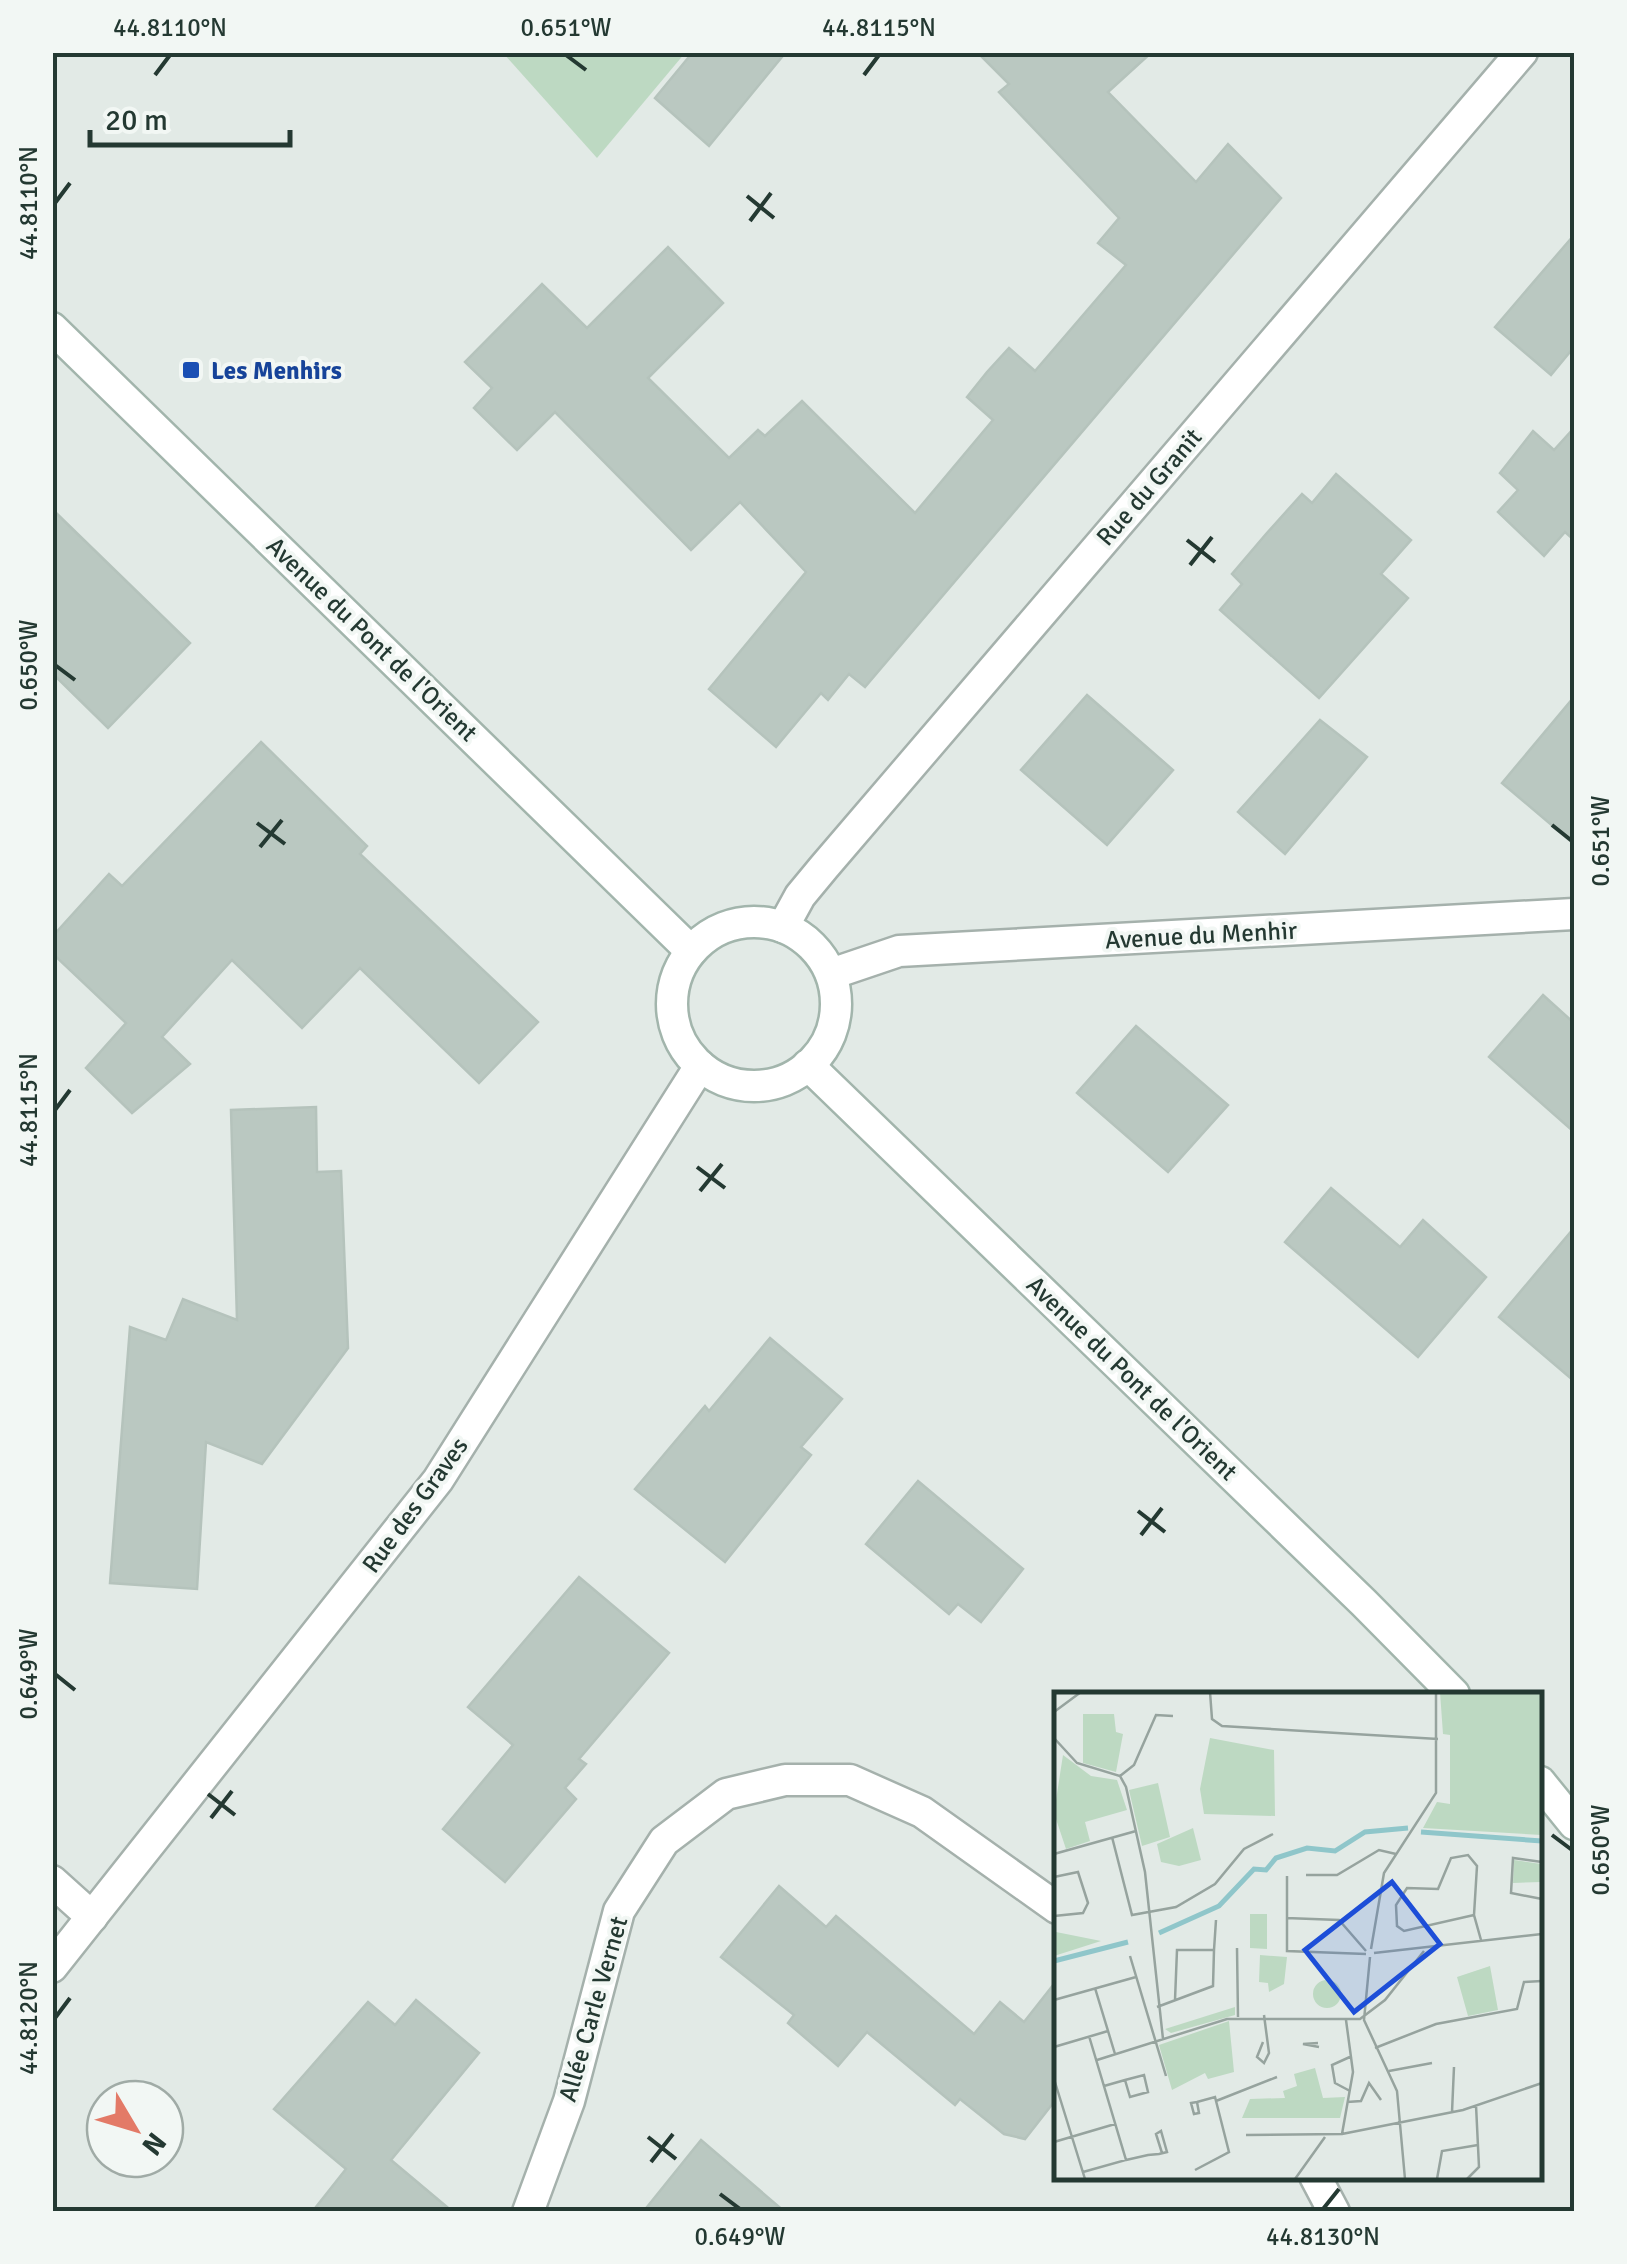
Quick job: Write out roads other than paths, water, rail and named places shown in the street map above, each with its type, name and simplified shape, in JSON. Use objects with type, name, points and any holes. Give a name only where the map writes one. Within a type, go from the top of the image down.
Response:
[{"type":"street","name":"Rue du Granit","points":[[784,927],[800,896],[836,852],[1522,52]]},
{"type":"street","name":"Avenue du Pont de l'Orient","points":[[52,328],[691,951]]},
{"type":"street","name":"Avenue du Menhir","points":[[830,974],[900,951],[1574,914]]},
{"type":"street","points":[[758,922],[784,927],[804,938],[820,954],[836,993],[836,1013],[822,1050],[788,1078],[766,1085],[742,1085],[720,1079],[700,1066],[684,1047],[674,1024],[673,998],[678,973],[691,951],[710,934],[733,924],[758,922]]},
{"type":"street","name":"Avenue du Pont de l'Orient","points":[[808,1065],[1452,1692]]},
{"type":"street","name":"Rue des Graves","points":[[52,1967],[438,1480],[700,1066]]},
{"type":"street","name":"Allée Carle Vernet","points":[[528,2212],[568,2100],[619,1911],[664,1841],[726,1794],[785,1780],[850,1780],[922,1812],[1054,1906]]},
{"type":"street","points":[[1542,1784],[1574,1824]]},
{"type":"street","points":[[52,1881],[92,1917]]},
{"type":"street","points":[[1318,2179],[1334,2212]]},
{"type":"place","name":"Les Menhirs","points":[[191,370]]}]
